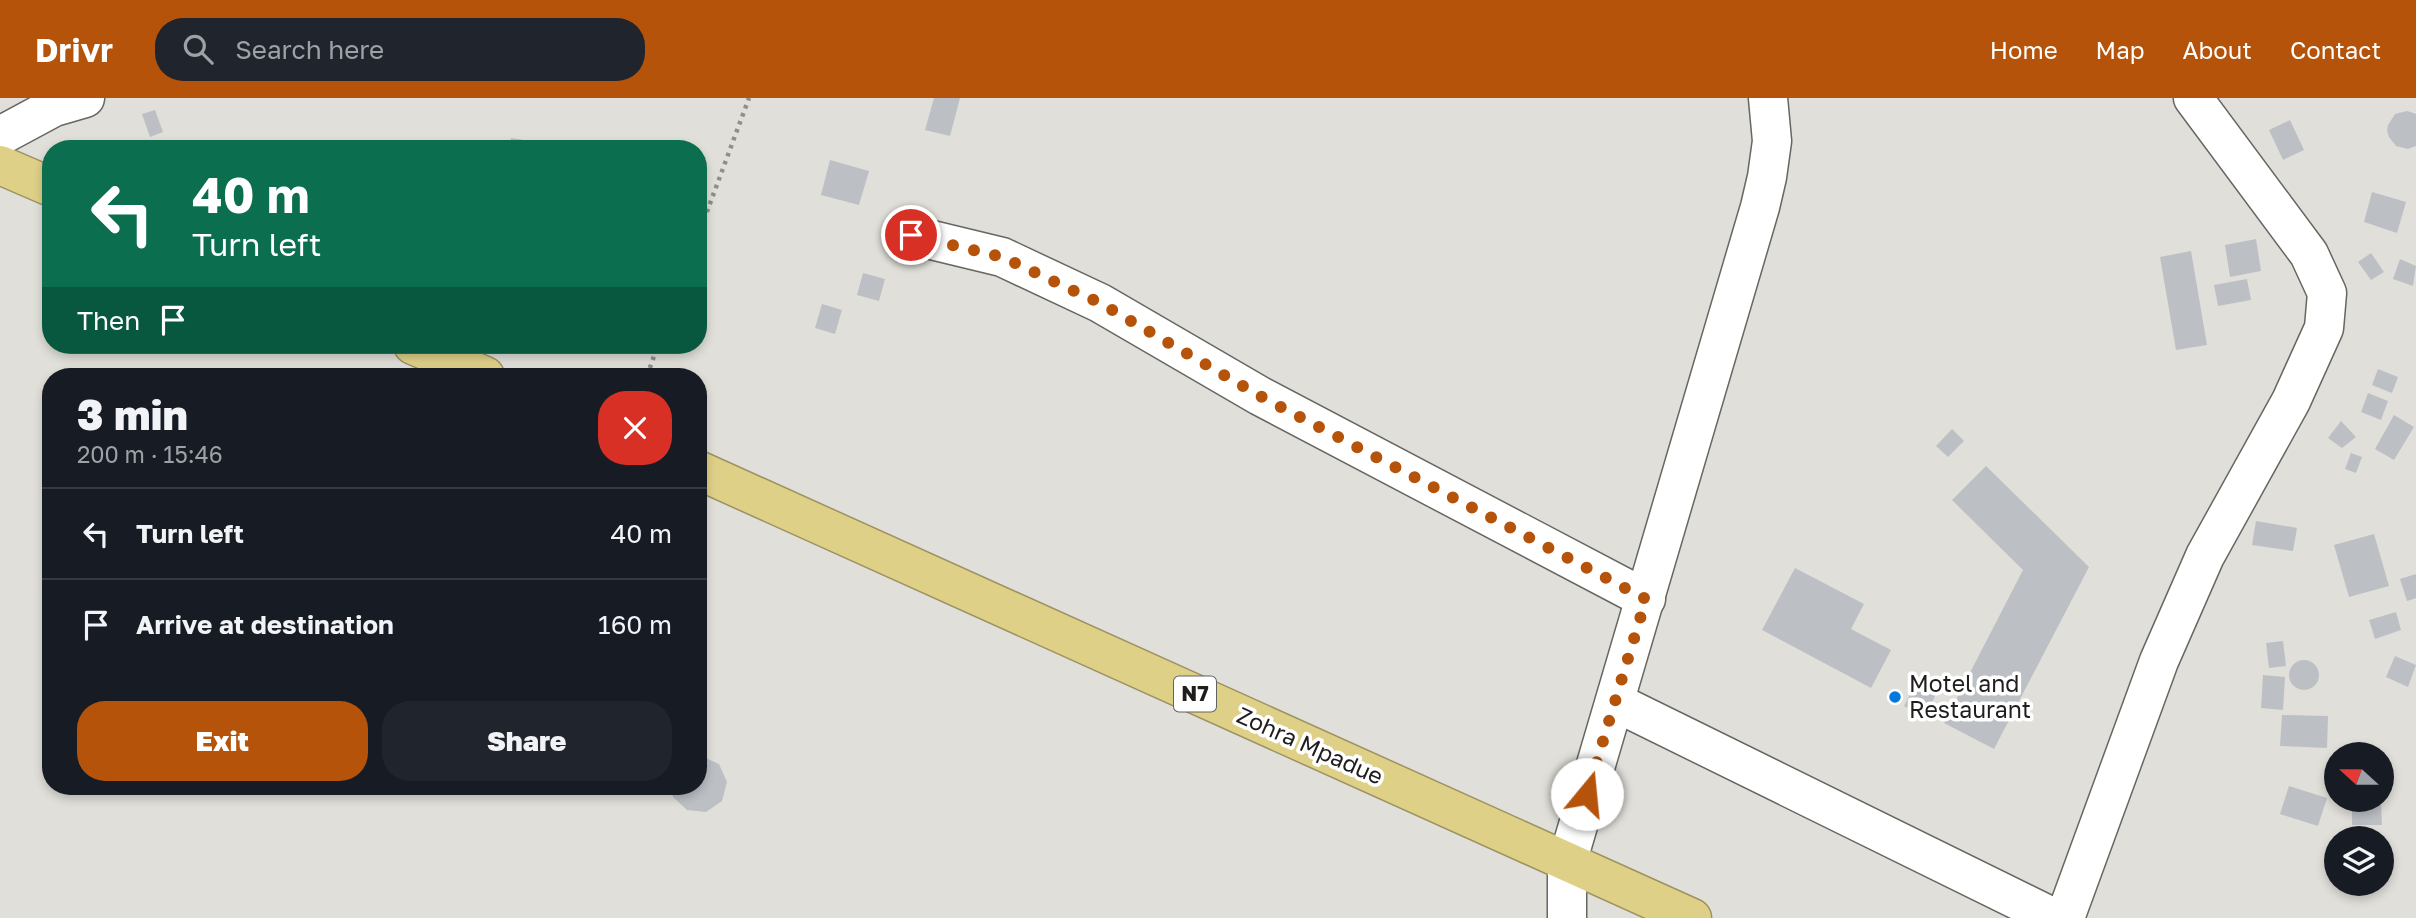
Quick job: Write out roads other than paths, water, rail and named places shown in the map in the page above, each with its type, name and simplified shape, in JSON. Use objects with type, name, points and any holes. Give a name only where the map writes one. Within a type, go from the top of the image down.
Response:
[{"type":"highway","points":[[0,165],[42,183]]},
{"type":"highway","points":[[433,354],[466,368]]},
{"type":"highway","name":"Zohra Mpadue","points":[[707,474],[1692,918]]},
{"type":"street","points":[[0,136],[54,107],[85,98]]},
{"type":"street","points":[[1567,918],[1567,863],[1763,197],[1772,141],[1768,98]]},
{"type":"street","points":[[2065,918],[2159,661],[2204,556],[2291,401],[2324,328],[2327,293],[2309,254],[2193,98]]},
{"type":"street","points":[[911,235],[1002,257],[1100,303],[1260,396],[1646,599]]},
{"type":"street","points":[[1615,702],[2054,918]]},
{"type":"place","name":"Motel and Restaurant","points":[[1895,697]]}]
